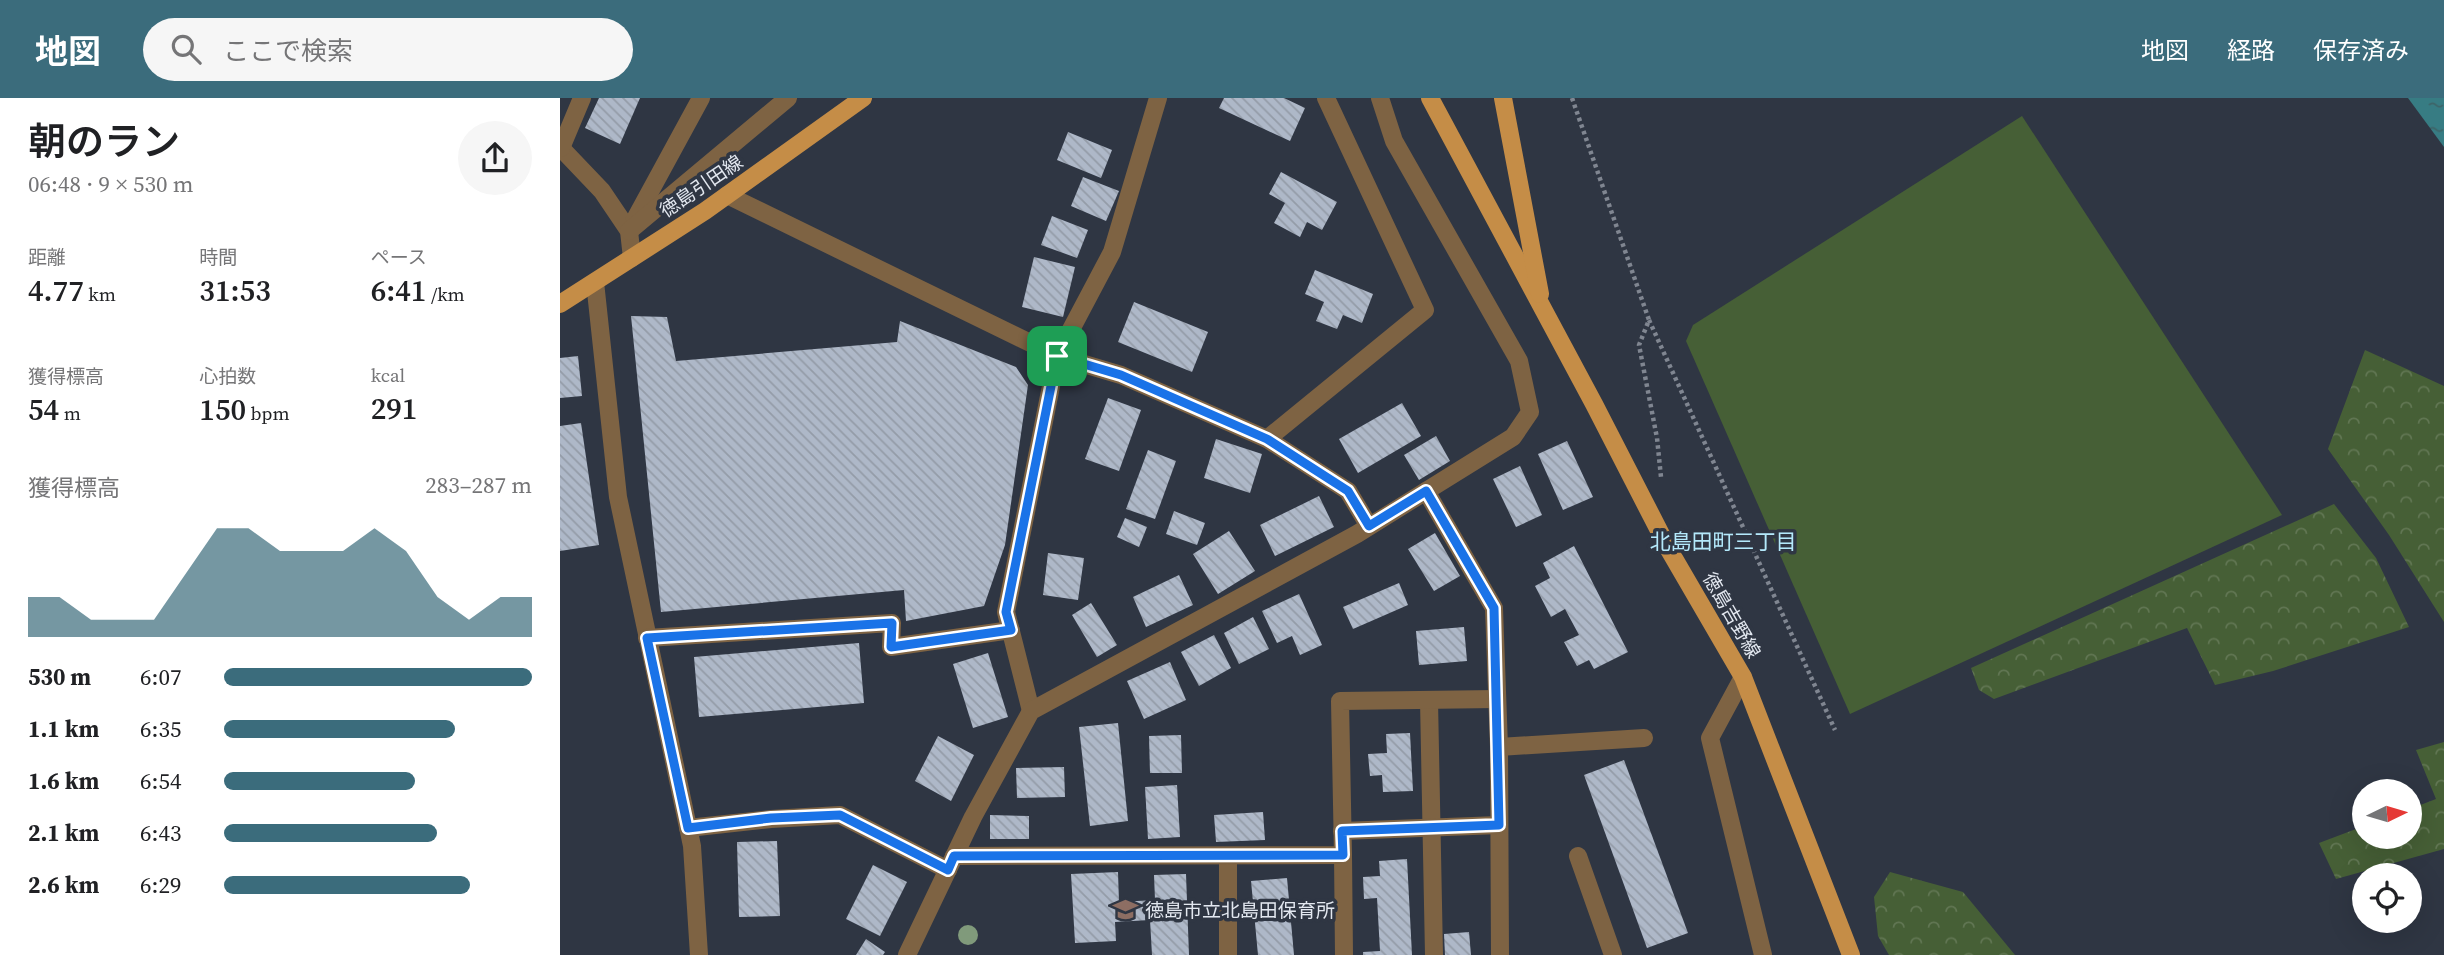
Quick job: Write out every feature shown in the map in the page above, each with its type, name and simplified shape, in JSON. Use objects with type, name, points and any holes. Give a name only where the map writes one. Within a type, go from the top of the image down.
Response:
[{"type":"main road","name":"徳島引田線","points":[[560,304],[727,195],[863,98]]},
{"type":"main road","name":"徳島吉野線","points":[[1430,98],[1668,548],[1743,677],[1851,955]]},
{"type":"main road","name":"徳島吉野線","points":[[1503,98],[1543,312]]},
{"type":"street","points":[[582,98],[561,148],[602,191],[629,231],[632,258]]},
{"type":"street","points":[[629,231],[701,98]]},
{"type":"street","points":[[629,231],[788,98]]},
{"type":"street","points":[[1031,711],[1006,612],[1057,356],[1112,252],[1158,98]]},
{"type":"street","points":[[1267,439],[1425,310],[1326,98]]},
{"type":"street","points":[[907,955],[997,770],[1031,711],[1369,526],[1513,437],[1530,412],[1519,361],[1394,141],[1380,98]]},
{"type":"street","points":[[727,195],[1057,356],[1121,375],[1267,439],[1348,491],[1369,526]]},
{"type":"street","points":[[595,282],[618,497],[692,846],[699,955]]},
{"type":"street","points":[[1426,491],[1494,608],[1499,747],[1500,955]]},
{"type":"street","points":[[647,638],[892,623],[891,647],[1011,630]]},
{"type":"street","points":[[1743,677],[1710,738],[1763,955]]},
{"type":"street","points":[[1344,955],[1340,701],[1497,699]]},
{"type":"street","points":[[1429,700],[1434,955]]},
{"type":"street","points":[[1499,747],[1644,738]]},
{"type":"street","points":[[688,828],[771,818],[840,815],[951,863],[1343,855]]},
{"type":"street","points":[[1342,831],[1499,825]]},
{"type":"street","points":[[1228,856],[1228,955]]},
{"type":"street","points":[[1578,856],[1613,955]]},
{"type":"path","points":[[1572,98],[1649,320],[1835,730]]},
{"type":"path","points":[[1649,320],[1639,345],[1657,438],[1661,479]]},
{"type":"green space","points":[[2022,116],[2282,515],[1850,714],[1686,341],[1693,325]]},
{"type":"green space","points":[[2365,350],[2444,386],[2444,622],[2389,535],[2328,449]]},
{"type":"green space","points":[[2334,504],[2376,558],[2409,627],[2273,671],[2215,685],[2187,628],[1994,699],[1979,690],[1971,668]]},
{"type":"green space","points":[[2444,742],[2444,849],[2394,863],[2352,863],[2352,875],[2336,879],[2319,843],[2352,831],[2352,849],[2422,849],[2422,804],[2436,799],[2416,750]]},
{"type":"green space","points":[[1890,872],[1963,892],[2015,955],[1889,955],[1878,936],[1874,897]]},
{"type":"water","points":[[2408,98],[2444,98],[2444,147]]},
{"type":"building","points":[[599,98],[640,98],[620,144],[585,128]]},
{"type":"building","points":[[1224,98],[1284,98],[1305,108],[1290,141],[1219,108]]},
{"type":"building","points":[[1068,132],[1112,150],[1101,178],[1057,160]]},
{"type":"building","points":[[1281,172],[1337,202],[1322,230],[1307,222],[1300,237],[1274,223],[1285,203],[1269,194]]},
{"type":"building","points":[[1083,177],[1119,191],[1106,221],[1071,206]]},
{"type":"building","points":[[1052,216],[1088,230],[1077,258],[1041,245]]},
{"type":"building","points":[[1034,257],[1075,267],[1063,317],[1022,307]]},
{"type":"building","points":[[1315,270],[1373,294],[1362,323],[1343,315],[1337,329],[1316,321],[1324,302],[1305,294]]},
{"type":"building","points":[[1134,302],[1208,332],[1192,372],[1118,342]]},
{"type":"building","points":[[631,316],[667,317],[676,361],[897,342],[900,321],[1016,367],[1028,385],[1005,545],[984,606],[906,621],[904,590],[661,612]]},
{"type":"building","points":[[578,356],[582,396],[560,398],[560,358]]},
{"type":"building","points":[[1108,398],[1141,410],[1119,471],[1085,459]]},
{"type":"building","points":[[1402,403],[1421,436],[1358,473],[1339,439]]},
{"type":"building","points":[[581,423],[599,545],[560,551],[560,426]]},
{"type":"building","points":[[1436,436],[1450,461],[1419,480],[1404,455]]},
{"type":"building","points":[[1216,439],[1262,454],[1250,493],[1204,478]]},
{"type":"building","points":[[1567,441],[1593,497],[1563,510],[1538,454]]},
{"type":"building","points":[[1148,450],[1176,461],[1155,519],[1126,509]]},
{"type":"building","points":[[1520,466],[1542,515],[1516,527],[1493,479]]},
{"type":"building","points":[[1319,496],[1334,527],[1275,556],[1260,525]]},
{"type":"building","points":[[1174,511],[1205,523],[1197,545],[1166,534]]},
{"type":"building","points":[[1125,518],[1147,527],[1139,547],[1117,537]]},
{"type":"building","points":[[1229,531],[1255,571],[1218,594],[1193,554]]},
{"type":"building","points":[[1435,533],[1460,576],[1434,591],[1408,549]]},
{"type":"building","points":[[1574,546],[1628,652],[1594,669],[1589,660],[1577,666],[1564,642],[1579,635],[1565,609],[1551,617],[1535,586],[1550,578],[1543,563]]},
{"type":"building","points":[[1048,553],[1084,558],[1078,600],[1043,595]]},
{"type":"building","points":[[1179,575],[1193,605],[1146,627],[1133,597]]},
{"type":"building","points":[[1399,583],[1408,605],[1353,629],[1343,607]]},
{"type":"building","points":[[1299,594],[1322,645],[1300,655],[1292,636],[1277,643],[1262,611]]},
{"type":"building","points":[[1091,603],[1117,645],[1097,657],[1072,615]]},
{"type":"building","points":[[1253,617],[1269,649],[1239,664],[1224,633]]},
{"type":"building","points":[[1464,627],[1467,661],[1419,665],[1416,631]]},
{"type":"building","points":[[1214,635],[1231,668],[1199,686],[1181,652]]},
{"type":"building","points":[[859,643],[864,703],[699,717],[694,657]]},
{"type":"building","points":[[988,653],[1008,717],[973,728],[953,664]]},
{"type":"building","points":[[1170,662],[1186,700],[1144,719],[1127,681]]},
{"type":"building","points":[[1118,723],[1128,821],[1090,826],[1079,727]]},
{"type":"building","points":[[1410,733],[1413,791],[1383,792],[1382,775],[1370,776],[1368,754],[1387,753],[1386,734]]},
{"type":"building","points":[[1181,735],[1182,773],[1150,773],[1149,736]]},
{"type":"building","points":[[938,736],[974,755],[951,801],[915,781]]},
{"type":"building","points":[[1624,760],[1688,933],[1647,948],[1584,775]]},
{"type":"building","points":[[1064,767],[1065,797],[1017,798],[1016,768]]},
{"type":"building","points":[[1177,785],[1180,837],[1148,839],[1145,787]]},
{"type":"building","points":[[1263,812],[1265,840],[1216,842],[1214,815]]},
{"type":"building","points":[[990,815],[1029,816],[1029,839],[990,839]]},
{"type":"building","points":[[777,841],[780,916],[739,917],[737,842]]},
{"type":"building","points":[[1407,859],[1412,955],[1363,955],[1363,952],[1380,951],[1377,898],[1364,899],[1363,877],[1380,876],[1379,861]]},
{"type":"building","points":[[873,865],[907,882],[880,936],[846,919]]},
{"type":"building","points":[[1118,872],[1119,902],[1155,900],[1154,875],[1186,874],[1189,955],[1152,955],[1150,920],[1115,922],[1116,941],[1075,943],[1071,874]]},
{"type":"building","points":[[1287,878],[1294,955],[1258,955],[1251,881]]},
{"type":"building","points":[[1469,932],[1471,955],[1445,955],[1444,934]]},
{"type":"building","points":[[866,939],[885,952],[883,955],[856,955]]},
{"type":"place","name":"徳島市立北島田保育所","points":[[1125,910]]},
{"type":"district","name":"北島田町三丁目","points":[[1723,541]]},
{"type":"route","points":[[1057,356],[1121,375],[1267,439],[1348,491],[1369,526],[1426,491],[1494,608],[1499,825],[1342,831],[1343,855],[954,856],[948,870],[840,815],[771,818],[688,828],[647,638],[892,623],[891,647],[1011,630],[1006,612],[1057,356]]}]
